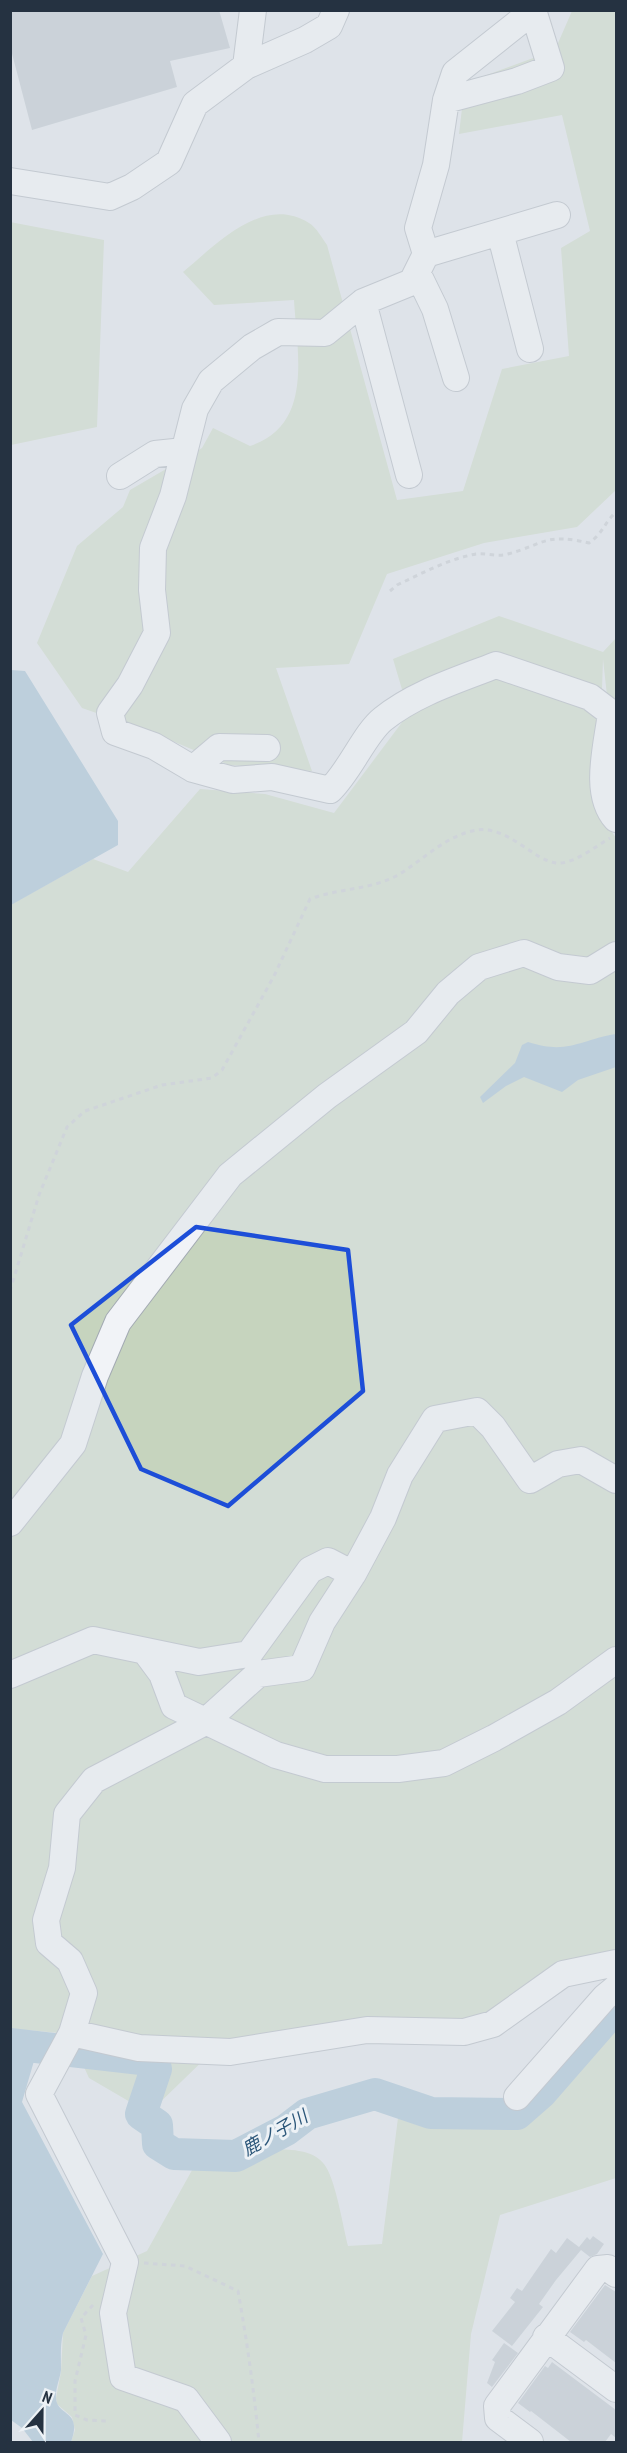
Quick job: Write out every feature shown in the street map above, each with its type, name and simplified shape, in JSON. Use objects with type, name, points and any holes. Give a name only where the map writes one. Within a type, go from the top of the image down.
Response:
[{"type":"street","points":[[246,66],[253,10]]},
{"type":"street","points":[[10,181],[110,197],[132,187],[169,162],[195,104],[246,66],[305,40],[329,26],[336,10]]},
{"type":"street","points":[[446,100],[517,81],[550,68],[533,11],[455,73],[446,100],[436,165],[418,228],[422,263],[456,378]]},
{"type":"street","points":[[557,215],[500,232],[422,263],[412,282],[363,302],[325,333],[278,332],[252,347],[211,381],[195,409],[173,496],[153,548],[152,590],[157,633],[130,685],[110,713],[115,732],[154,746],[193,769],[233,780],[272,777],[330,790],[341,779],[381,720],[420,696],[496,665],[590,697],[611,713],[603,780],[607,809],[616,819]]},
{"type":"street","points":[[500,232],[530,349]]},
{"type":"street","points":[[363,302],[409,475]]},
{"type":"street","points":[[120,476],[155,454],[184,451]]},
{"type":"street","points":[[193,769],[219,747],[267,748]]},
{"type":"street","points":[[10,1523],[73,1443],[95,1376],[118,1322],[230,1175],[327,1096],[416,1032],[448,993],[479,967],[524,954],[558,967],[590,971],[616,955]]},
{"type":"street","points":[[218,2442],[186,2399],[123,2377],[113,2313],[124,2262],[39,2094],[72,2033],[84,1993],[70,1961],[49,1943],[46,1920],[62,1868],[67,1814],[94,1780],[205,1722],[258,1674],[302,1668],[322,1622],[353,1574],[383,1518],[400,1475],[435,1419],[477,1412],[493,1426],[531,1480],[558,1464],[581,1460],[616,1480]]},
{"type":"street","points":[[10,1675],[93,1640],[199,1662],[249,1654],[310,1570],[328,1561],[353,1574]]},
{"type":"street","points":[[146,1651],[162,1674],[174,1706],[276,1755],[325,1769],[398,1769],[444,1762],[558,1702],[616,1660]]},
{"type":"street","points":[[72,2033],[140,2048],[230,2052],[366,2030],[464,2032],[493,2025],[563,1974],[616,1963]]},
{"type":"street","points":[[518,2097],[605,1997],[616,1988]]},
{"type":"street","points":[[530,2442],[498,2418],[496,2406],[598,2269],[608,2268],[616,2274]]},
{"type":"street","points":[[546,2337],[616,2389]]},
{"type":"path","points":[[390,591],[398,585],[453,560],[478,554],[506,555],[546,539],[562,537],[589,543],[604,532],[610,518],[616,512]]},
{"type":"path","points":[[10,1292],[39,1195],[67,1127],[85,1111],[162,1085],[212,1078],[222,1070],[274,976],[310,899],[332,891],[362,888],[399,874],[442,844],[474,830],[500,833],[555,863],[567,861],[616,834]]},
{"type":"path","points":[[124,2262],[185,2266],[238,2291],[253,2376],[254,2415],[259,2442]]},
{"type":"path","points":[[96,2301],[81,2318],[86,2335],[75,2381],[75,2415],[87,2420],[107,2421]]},
{"type":"highlighted area","points":[[196,1227],[348,1250],[363,1391],[228,1506],[141,1469],[71,1325]]},
{"type":"green space","points":[[572,11],[616,11],[616,490],[577,527],[484,543],[387,574],[349,664],[276,668],[312,771],[229,765],[151,732],[82,708],[37,643],[77,546],[123,507],[130,490],[202,448],[213,428],[250,446],[270,436],[284,422],[293,405],[298,364],[294,300],[214,305],[183,272],[225,237],[257,219],[274,215],[291,216],[312,225],[327,245],[397,500],[463,491],[502,369],[569,356],[561,248],[590,231],[562,115],[459,134],[465,83],[555,50]]},
{"type":"green space","points":[[10,222],[104,240],[97,427],[11,445]]},
{"type":"green space","points":[[499,616],[603,652],[616,638],[616,778],[603,659],[599,778],[606,823],[616,838],[616,1953],[492,2018],[216,2048],[149,2113],[89,2078],[69,2034],[28,2030],[30,2041],[11,2034],[10,905],[93,859],[128,872],[200,789],[265,794],[334,813],[409,713],[393,659]]},
{"type":"green space","points":[[616,2027],[616,2178],[500,2215],[471,2334],[462,2442],[71,2442],[75,2430],[72,2417],[57,2404],[56,2398],[61,2372],[63,2333],[92,2276],[147,2251],[196,2163],[265,2150],[302,2152],[316,2157],[330,2174],[348,2246],[382,2244],[400,2102],[529,2108]]},
{"type":"water","points":[[11,670],[25,671],[118,821],[118,845],[11,905]]},
{"type":"water","points":[[616,1034],[616,1067],[578,1080],[562,1092],[524,1077],[506,1086],[483,1103],[480,1097],[515,1063],[522,1045],[528,1042],[542,1046],[564,1047]]},
{"type":"water","points":[[10,2034],[36,2042],[42,2038],[72,2047],[73,2062],[34,2061],[22,2102],[103,2254],[62,2338],[61,2370],[56,2398],[57,2404],[74,2424],[71,2442],[33,2442],[22,2428],[11,2420]]},
{"type":"building","points":[[10,10],[219,10],[230,48],[170,61],[177,87],[32,130],[10,46]]},
{"type":"building","points":[[593,2236],[604,2244],[597,2254],[590,2257],[581,2250],[556,2280],[539,2304],[543,2307],[512,2346],[492,2331],[515,2302],[510,2298],[517,2288],[522,2291],[551,2249],[556,2253],[567,2238],[579,2247],[587,2237],[590,2240]]},
{"type":"building","points":[[605,2285],[616,2292],[616,2363],[586,2340],[584,2342],[570,2332]]},
{"type":"building","points":[[504,2343],[518,2353],[492,2387],[487,2383],[495,2362],[492,2360]]},
{"type":"building","points":[[552,2362],[616,2410],[616,2438],[611,2434],[605,2442],[571,2442],[518,2403],[545,2366],[548,2368]]},
{"type":"waterway","name":"鹿ノ子川","points":[[10,2044],[150,2060],[156,2069],[141,2114],[157,2125],[158,2144],[174,2154],[236,2156],[286,2130],[307,2114],[375,2094],[431,2113],[517,2114],[541,2093],[616,2007]]}]
